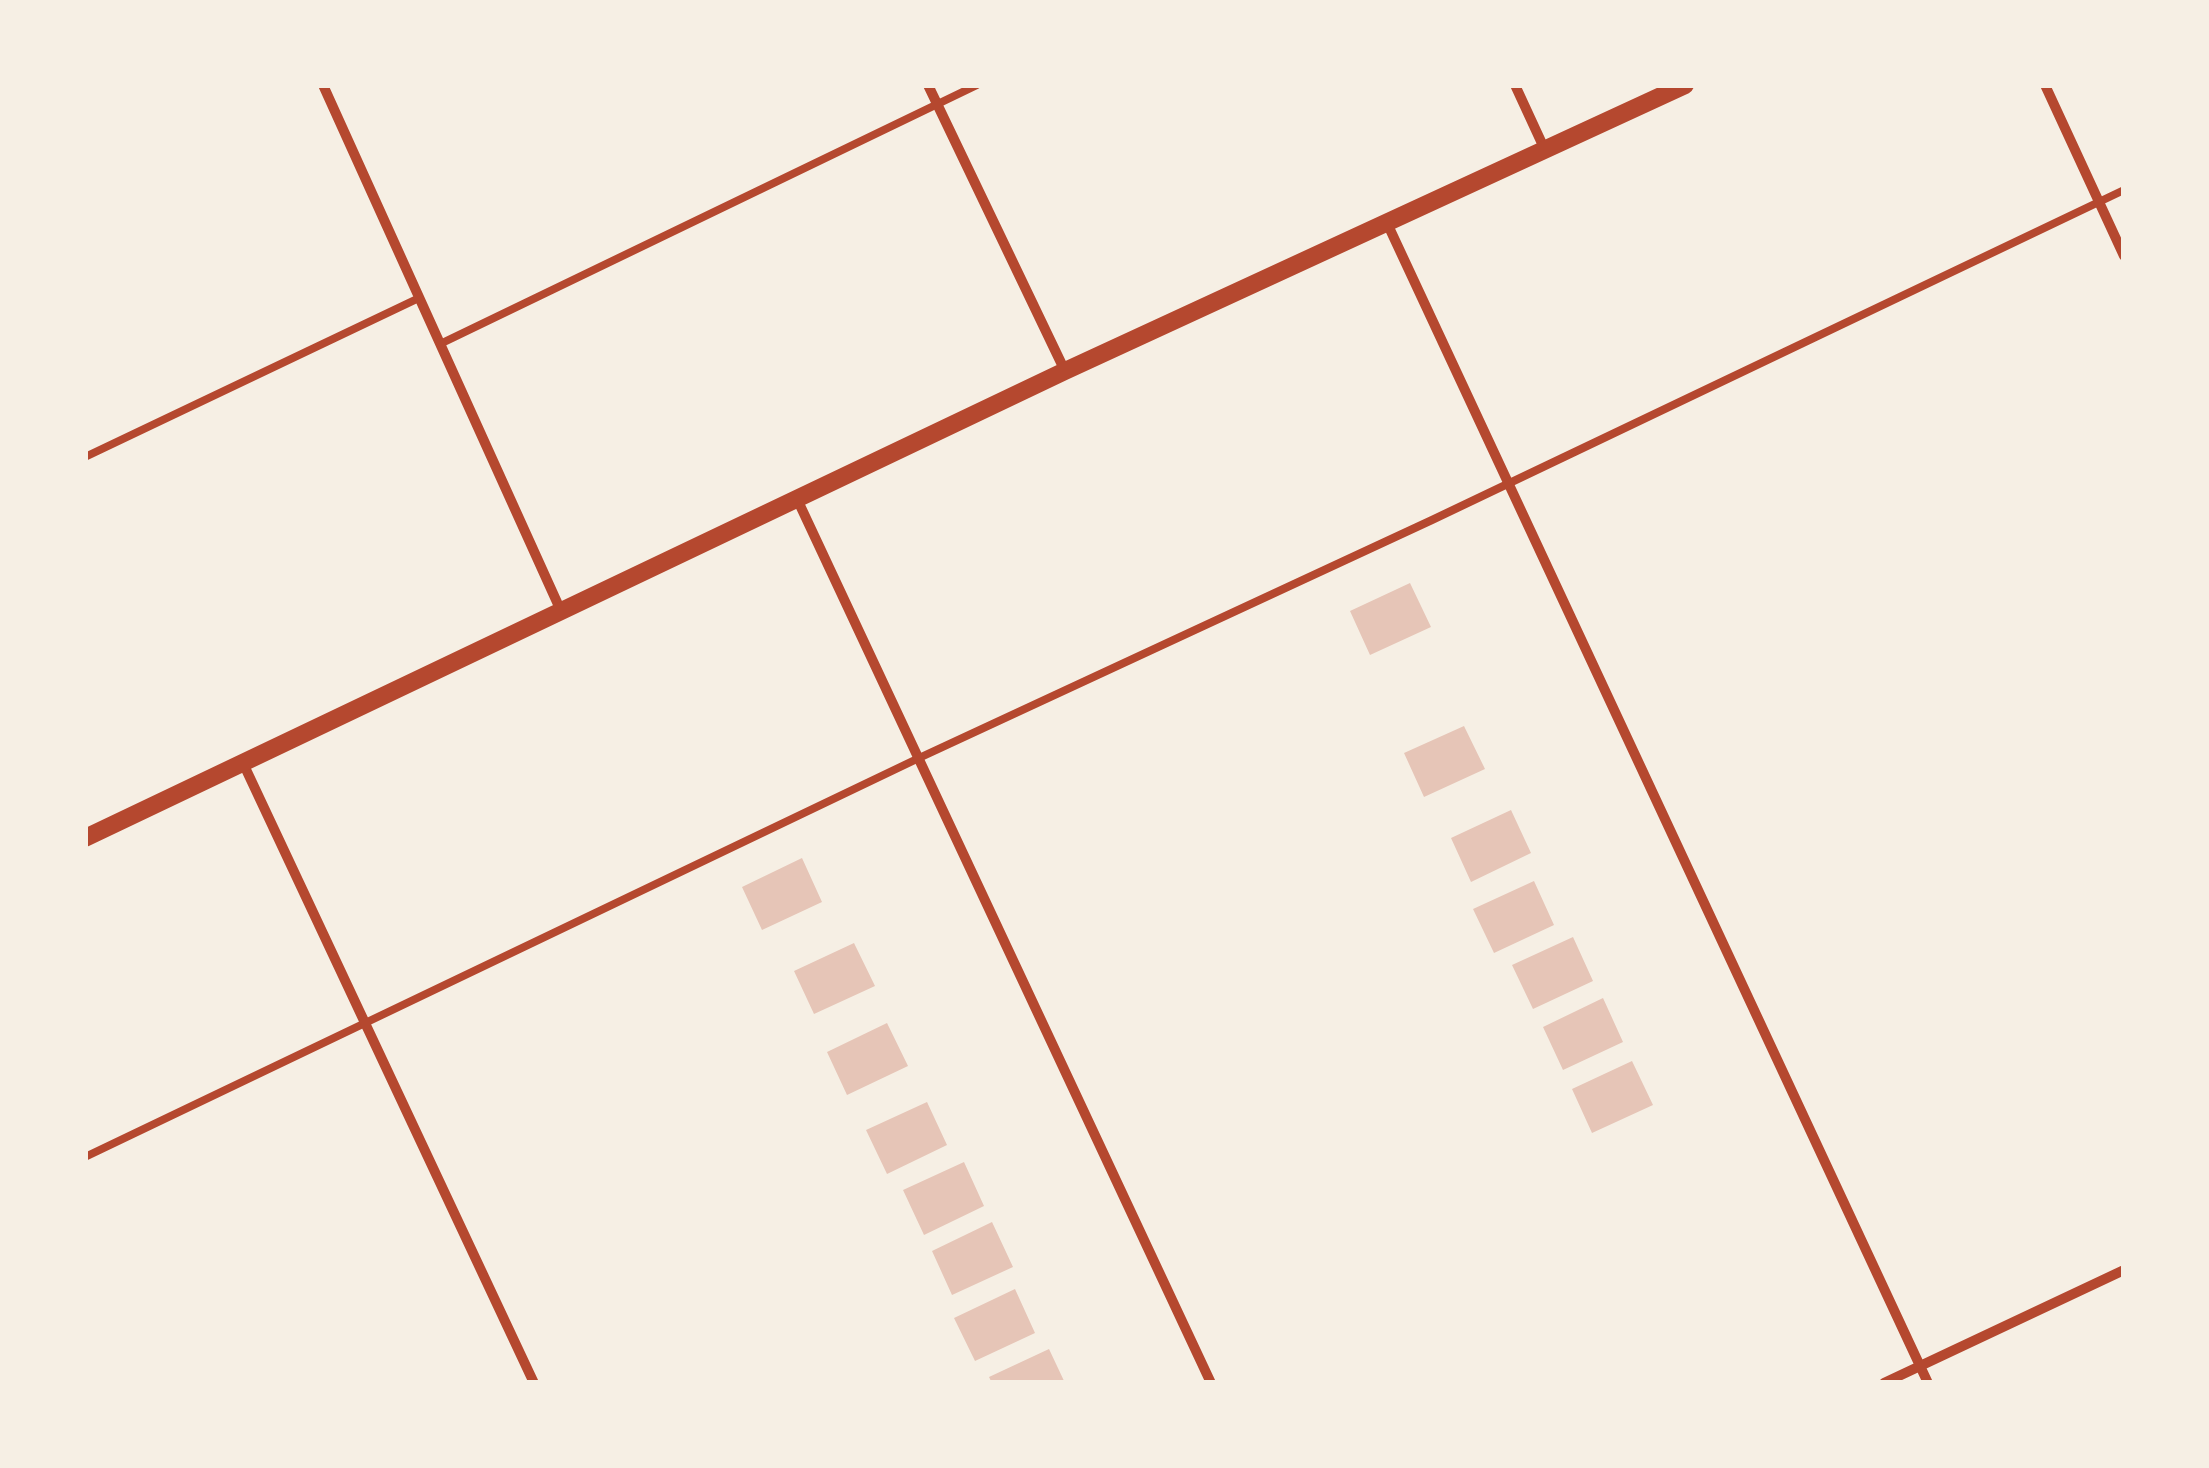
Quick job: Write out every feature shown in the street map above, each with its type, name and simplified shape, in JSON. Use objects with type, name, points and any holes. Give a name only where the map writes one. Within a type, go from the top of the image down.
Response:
[{"type":"street","points":[[323,85],[562,612]]},
{"type":"street","points":[[928,85],[1065,371]]},
{"type":"street","points":[[1516,85],[1545,151]]},
{"type":"street","points":[[85,838],[1065,371],[1685,85]]},
{"type":"street","points":[[2045,85],[2124,256]]},
{"type":"street","points":[[1387,223],[1928,1383]]},
{"type":"street","points":[[798,500],[1211,1383]]},
{"type":"street","points":[[244,764],[534,1383]]},
{"type":"street","points":[[1884,1383],[2124,1270]]},
{"type":"lane","points":[[440,344],[977,85]]},
{"type":"lane","points":[[85,1158],[919,758],[2124,190]]},
{"type":"lane","points":[[85,458],[420,298]]},
{"type":"building","points":[[1410,583],[1431,627],[1370,655],[1350,611]]},
{"type":"building","points":[[1464,726],[1485,769],[1424,797],[1404,753]]},
{"type":"building","points":[[1511,810],[1531,853],[1471,882],[1451,838]]},
{"type":"building","points":[[802,858],[822,902],[762,930],[742,887]]},
{"type":"building","points":[[1534,881],[1554,925],[1494,953],[1473,909]]},
{"type":"building","points":[[1573,937],[1593,981],[1533,1009],[1512,965]]},
{"type":"building","points":[[854,943],[875,986],[814,1014],[794,971]]},
{"type":"building","points":[[1603,998],[1623,1042],[1563,1070],[1543,1027]]},
{"type":"building","points":[[887,1023],[908,1066],[847,1095],[827,1052]]},
{"type":"building","points":[[1632,1061],[1653,1105],[1592,1133],[1572,1089]]},
{"type":"building","points":[[927,1102],[947,1145],[887,1174],[866,1130]]},
{"type":"building","points":[[964,1162],[984,1206],[924,1235],[903,1190]]},
{"type":"building","points":[[992,1222],[1013,1267],[952,1295],[932,1251]]},
{"type":"building","points":[[1015,1289],[1035,1333],[975,1361],[954,1318]]},
{"type":"building","points":[[1049,1349],[1065,1383],[992,1383],[989,1377]]}]
